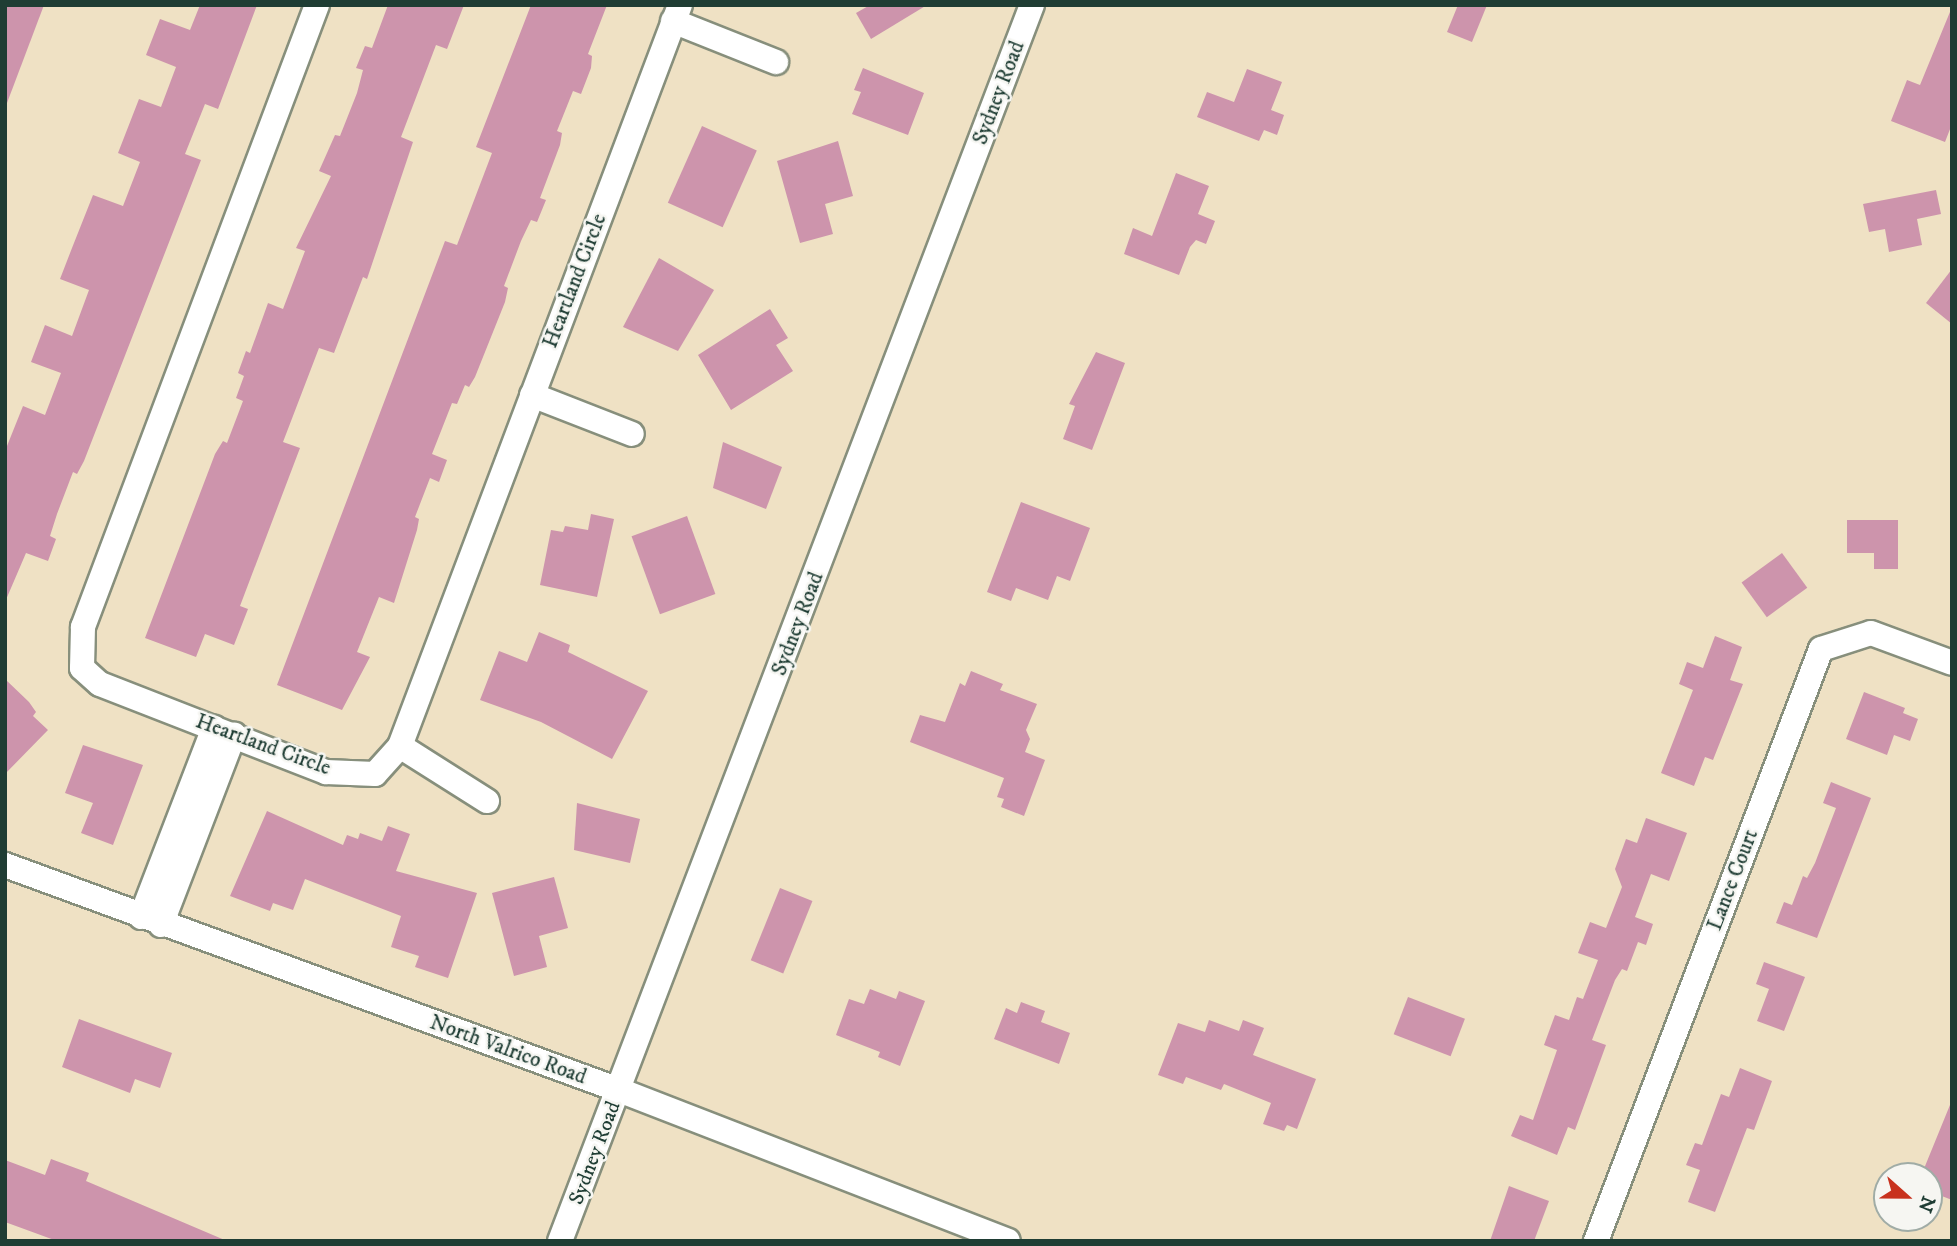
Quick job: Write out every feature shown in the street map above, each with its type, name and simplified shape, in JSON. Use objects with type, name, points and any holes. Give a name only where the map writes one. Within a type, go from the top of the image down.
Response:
[{"type":"street","name":"Heartland Circle","points":[[317,5],[83,627],[82,668],[100,684],[326,772],[375,774],[400,747],[676,13]]},
{"type":"street","name":"Sydney Road","points":[[561,1241],[1032,5]]},
{"type":"street","points":[[676,13],[776,62]]},
{"type":"street","points":[[532,395],[632,435]]},
{"type":"street","name":"Lance Court","points":[[1596,1241],[1821,649],[1871,633],[1952,663]]},
{"type":"street","points":[[151,921],[224,732]]},
{"type":"street","points":[[400,747],[487,801]]},
{"type":"street","name":"North Valrico Road","points":[[5,866],[619,1090],[1009,1241]]},
{"type":"building","points":[[5,5],[44,5],[7,103],[5,102]]},
{"type":"building","points":[[200,5],[257,5],[218,109],[205,104],[185,154],[201,160],[84,461],[77,474],[73,472],[50,536],[56,539],[48,561],[26,553],[5,602],[5,451],[23,406],[45,415],[61,373],[31,362],[45,325],[72,336],[89,290],[60,279],[72,248],[93,195],[123,206],[140,162],[118,153],[139,99],[161,107],[176,67],[146,55],[160,19],[190,30]]},
{"type":"building","points":[[388,5],[464,5],[447,49],[436,45],[401,137],[413,142],[367,279],[363,277],[334,353],[319,348],[283,442],[300,448],[240,606],[248,609],[234,645],[205,634],[196,657],[145,638],[215,454],[223,441],[227,443],[243,401],[236,398],[244,376],[238,373],[246,351],[250,353],[268,303],[283,309],[305,251],[296,248],[331,176],[319,171],[335,135],[340,136],[363,70],[356,68],[365,46],[372,48]]},
{"type":"building","points":[[531,5],[607,5],[588,54],[592,56],[591,68],[581,94],[573,91],[557,131],[562,133],[560,145],[540,198],[546,200],[537,222],[531,220],[521,241],[504,286],[508,288],[505,302],[475,377],[469,387],[465,385],[457,404],[452,403],[432,454],[447,460],[439,482],[430,478],[415,517],[419,519],[417,530],[394,603],[379,597],[357,652],[370,657],[342,710],[277,685],[445,241],[457,245],[492,153],[476,147]]},
{"type":"building","points":[[870,5],[927,5],[871,39],[856,13]]},
{"type":"building","points":[[1458,5],[1487,5],[1472,42],[1447,32]]},
{"type":"building","points":[[1952,7],[1952,124],[1945,142],[1891,121],[1907,80],[1920,85]]},
{"type":"building","points":[[863,68],[924,93],[908,135],[852,114],[861,92],[854,90]]},
{"type":"building","points":[[1247,69],[1282,82],[1271,110],[1284,115],[1277,135],[1264,130],[1259,141],[1197,117],[1207,92],[1234,102]]},
{"type":"building","points":[[702,126],[757,150],[723,227],[668,203]]},
{"type":"building","points":[[838,141],[853,196],[825,204],[833,234],[800,243],[777,161]]},
{"type":"building","points":[[1176,173],[1209,186],[1198,214],[1215,221],[1206,244],[1196,240],[1190,247],[1179,275],[1124,254],[1133,228],[1152,236]]},
{"type":"building","points":[[1936,190],[1941,214],[1917,219],[1922,245],[1889,252],[1885,229],[1869,232],[1863,204]]},
{"type":"building","points":[[659,258],[714,290],[678,351],[623,327]]},
{"type":"building","points":[[1952,269],[1952,324],[1926,303]]},
{"type":"building","points":[[770,309],[788,338],[776,345],[793,371],[731,410],[698,355]]},
{"type":"building","points":[[1096,352],[1125,363],[1092,450],[1063,439],[1075,406],[1069,404]]},
{"type":"building","points":[[723,442],[782,467],[766,509],[713,488]]},
{"type":"building","points":[[1021,502],[1090,528],[1070,581],[1057,576],[1048,600],[1016,588],[1011,601],[987,592]]},
{"type":"building","points":[[591,514],[614,519],[597,597],[540,585],[551,530],[563,532],[565,526],[588,530]]},
{"type":"building","points":[[687,516],[715,594],[660,614],[632,536]]},
{"type":"building","points":[[1847,520],[1898,520],[1898,569],[1874,569],[1874,553],[1847,553]]},
{"type":"building","points":[[1782,553],[1807,588],[1767,617],[1742,582]]},
{"type":"building","points":[[539,632],[570,645],[568,652],[648,691],[612,759],[541,722],[480,700],[499,651],[527,662]]},
{"type":"building","points":[[1715,636],[1742,647],[1730,680],[1743,684],[1713,760],[1705,757],[1694,786],[1661,773],[1693,690],[1679,684],[1687,662],[1703,668]]},
{"type":"building","points":[[971,671],[1003,684],[1000,690],[1037,704],[1026,730],[1030,739],[1025,752],[1045,760],[1024,816],[1001,807],[1004,799],[997,797],[1004,778],[910,742],[920,715],[945,722],[960,683],[965,686]]},
{"type":"building","points":[[5,679],[29,702],[36,712],[33,716],[48,730],[5,774]]},
{"type":"building","points":[[1864,692],[1905,708],[1903,713],[1918,719],[1910,741],[1894,735],[1887,755],[1846,739]]},
{"type":"building","points":[[83,745],[143,765],[113,845],[81,833],[93,803],[65,793]]},
{"type":"building","points":[[1831,782],[1871,798],[1817,938],[1776,923],[1784,902],[1792,905],[1803,876],[1807,878],[1815,863],[1836,808],[1823,803]]},
{"type":"building","points":[[577,803],[640,819],[630,863],[574,850]]},
{"type":"building","points":[[267,811],[343,845],[347,835],[358,839],[360,833],[382,841],[388,826],[410,834],[396,871],[477,893],[448,978],[415,967],[419,956],[391,947],[401,916],[305,879],[293,910],[273,903],[270,911],[230,896]]},
{"type":"building","points":[[1646,818],[1687,833],[1669,881],[1651,874],[1635,917],[1653,924],[1646,945],[1638,942],[1627,971],[1622,969],[1615,980],[1592,1040],[1606,1045],[1575,1130],[1568,1127],[1557,1155],[1511,1136],[1520,1115],[1533,1120],[1557,1050],[1544,1045],[1555,1015],[1569,1020],[1577,997],[1583,999],[1598,960],[1578,953],[1590,922],[1606,928],[1622,887],[1615,869],[1626,839],[1637,843]]},
{"type":"building","points":[[554,877],[568,928],[539,936],[547,967],[514,976],[492,893]]},
{"type":"building","points":[[780,888],[812,901],[783,973],[751,960]]},
{"type":"building","points":[[1764,962],[1805,977],[1784,1031],[1757,1021],[1769,989],[1756,984]]},
{"type":"building","points":[[870,989],[896,999],[899,991],[925,1001],[900,1066],[878,1057],[880,1052],[836,1035],[849,999],[864,1004]]},
{"type":"building","points":[[1408,997],[1465,1019],[1451,1056],[1394,1034]]},
{"type":"building","points":[[1021,1002],[1045,1011],[1041,1022],[1070,1033],[1059,1064],[994,1039],[1006,1008],[1017,1013]]},
{"type":"building","points":[[79,1019],[172,1053],[160,1088],[135,1079],[130,1093],[62,1067]]},
{"type":"building","points":[[1209,1020],[1239,1031],[1243,1020],[1264,1028],[1253,1055],[1316,1079],[1297,1129],[1287,1125],[1284,1131],[1263,1124],[1271,1103],[1224,1084],[1221,1090],[1186,1077],[1183,1084],[1158,1075],[1178,1023],[1205,1032]]},
{"type":"building","points":[[1740,1068],[1772,1081],[1754,1130],[1747,1128],[1715,1212],[1688,1202],[1700,1170],[1686,1165],[1695,1143],[1702,1145],[1721,1094],[1729,1097]]},
{"type":"building","points":[[1952,1100],[1952,1200],[1943,1196],[1943,1162],[1927,1162]]},
{"type":"building","points":[[51,1159],[89,1173],[86,1181],[227,1241],[57,1241],[5,1222],[5,1160],[45,1175]]},
{"type":"building","points":[[1509,1186],[1549,1201],[1534,1241],[1490,1241]]}]
